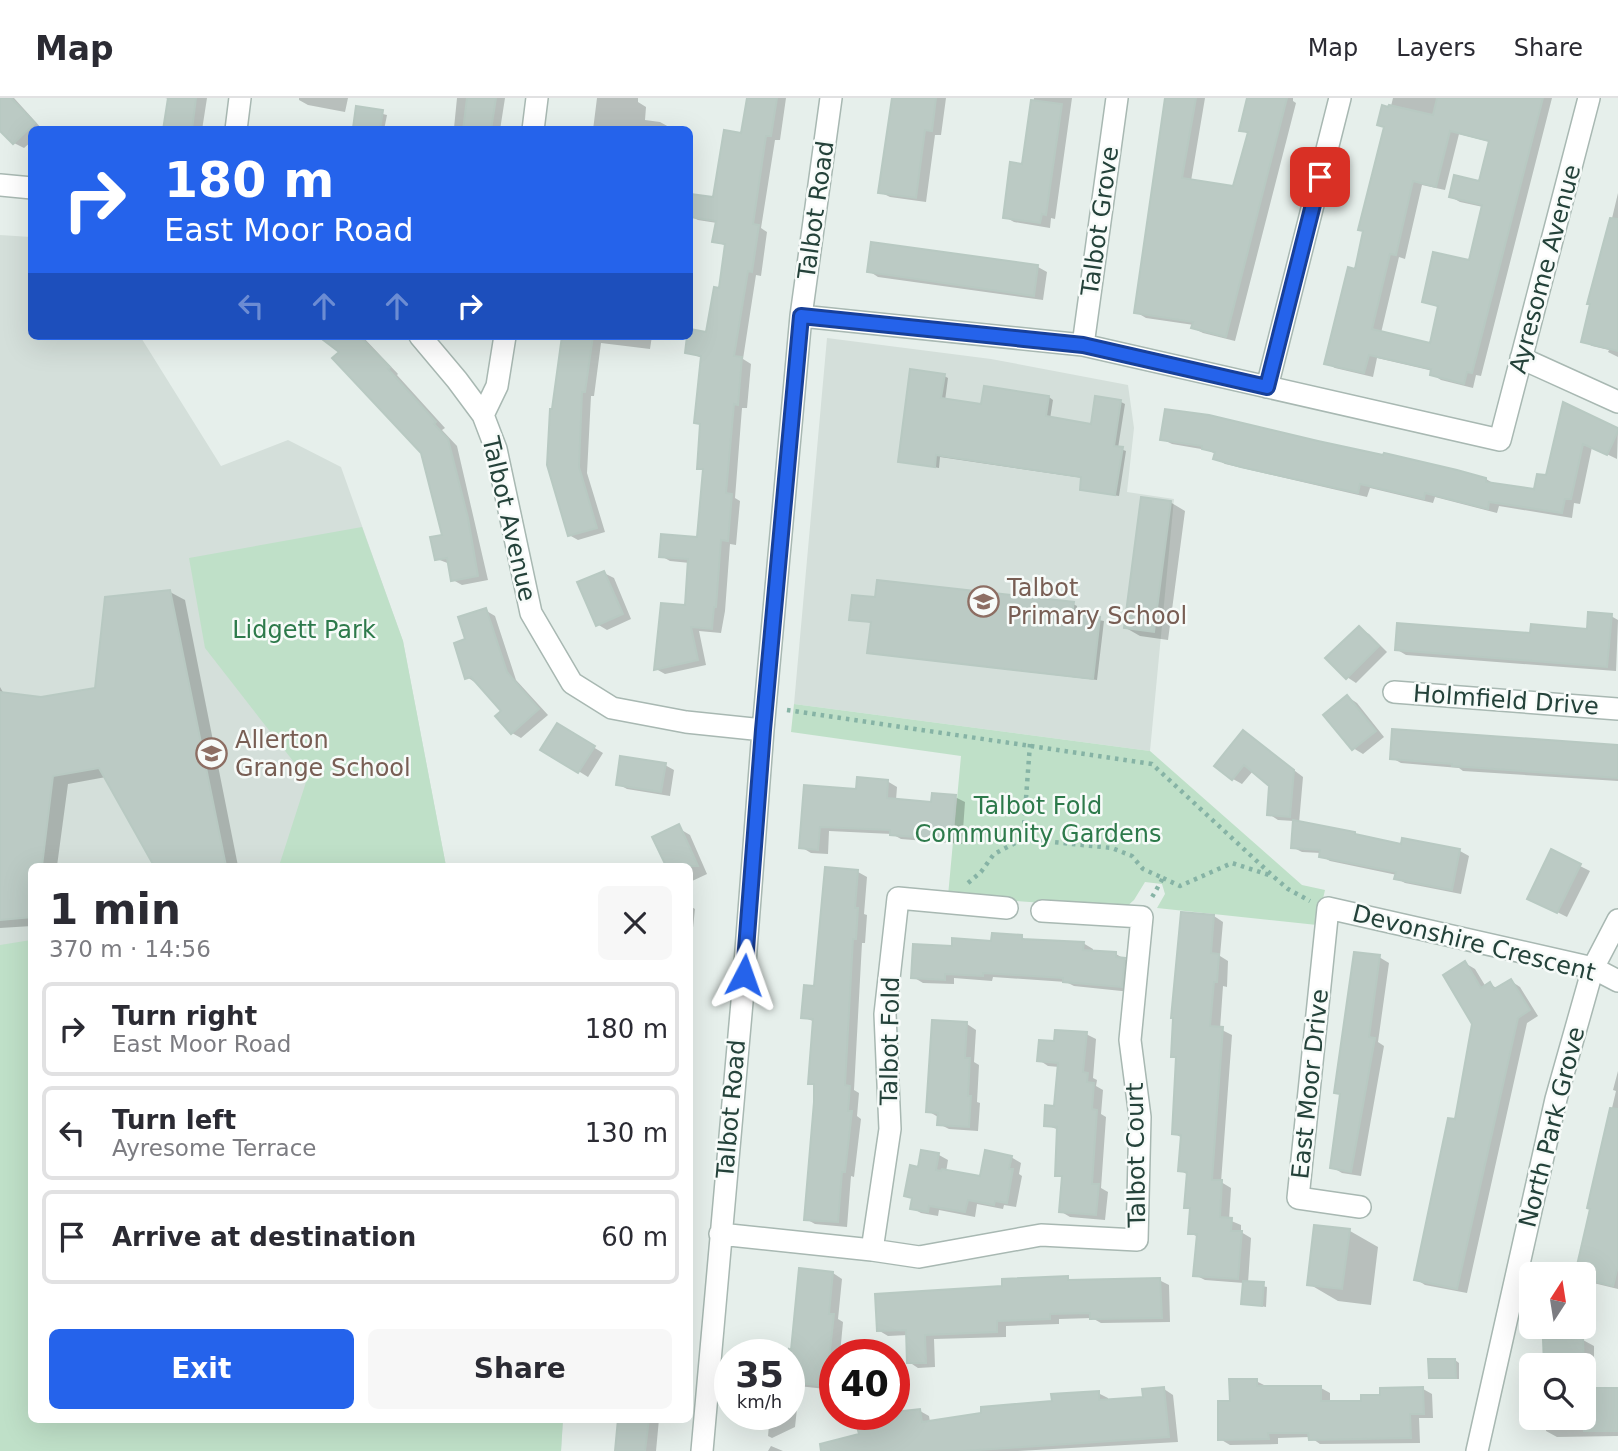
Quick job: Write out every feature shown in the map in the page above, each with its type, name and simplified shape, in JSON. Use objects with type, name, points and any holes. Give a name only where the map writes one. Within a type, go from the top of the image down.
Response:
[{"type":"street","points":[[236,126],[240,98]]},
{"type":"street","points":[[534,126],[537,98]]},
{"type":"street","name":"Talbot Road","points":[[702,1451],[801,316],[831,98]]},
{"type":"street","name":"Talbot Grove","points":[[1083,345],[1117,98]]},
{"type":"street","points":[[801,316],[1083,345],[1267,387],[1340,98]]},
{"type":"street","name":"Ayresome Avenue","points":[[1267,387],[1500,439],[1590,98]]},
{"type":"street","points":[[0,185],[28,188]]},
{"type":"street","name":"Talbot Avenue","points":[[423,340],[483,415],[496,449],[531,613],[572,683],[612,708],[686,722],[763,730]]},
{"type":"street","points":[[483,415],[496,386],[504,340]]},
{"type":"street","points":[[1521,358],[1618,402]]},
{"type":"street","name":"Holmfield Drive","points":[[1394,692],[1618,709]]},
{"type":"street","name":"Talbot Fold","points":[[872,1250],[890,1129],[885,1014],[898,898],[1007,908]]},
{"type":"street","name":"Devonshire Crescent","points":[[1328,908],[1593,968],[1618,981]]},
{"type":"street","name":"East Moor Drive","points":[[1328,908],[1298,1198],[1360,1207]]},
{"type":"street","points":[[1042,911],[1142,917]]},
{"type":"street","name":"Talbot Court","points":[[720,1234],[919,1257],[1041,1235],[1137,1240],[1140,1117],[1130,1040],[1142,917]]},
{"type":"street","name":"North Park Grove","points":[[1477,1451],[1556,1099],[1593,968],[1618,920]]},
{"type":"path","points":[[765,707],[1152,764],[1274,877],[1304,898],[1328,908]]},
{"type":"path","points":[[1023,839],[1030,744]]},
{"type":"path","points":[[962,885],[981,872],[994,853],[1023,839],[1112,848],[1132,856],[1143,869],[1180,886],[1232,863],[1274,877]]},
{"type":"path","points":[[1142,917],[1163,878]]},
{"type":"shaded area","name":"Allerton Grange School","points":[[0,235],[28,237],[28,340],[142,340],[221,466],[288,440],[341,467],[403,641],[445,863],[28,863],[28,1423],[563,1423],[561,1451],[0,1451]]},
{"type":"shaded area","name":"Talbot Primary School","points":[[827,338],[991,359],[1128,385],[1134,428],[1127,492],[1174,499],[1150,751],[794,704]]},
{"type":"green space","name":"Lidgett Park","points":[[362,527],[403,641],[445,863],[280,863],[307,779],[205,648],[189,558]]},
{"type":"green space","name":"Talbot Fold Community Gardens","points":[[794,704],[1150,751],[1302,885],[1325,890],[1317,925],[1157,908],[1165,894],[1162,884],[1145,882],[1134,900],[1124,909],[948,896],[961,756],[791,732]]},
{"type":"green space","points":[[28,940],[28,1423],[563,1423],[561,1451],[0,1451],[0,945]]},
{"type":"building","points":[[0,98],[11,98],[35,123],[28,126],[28,130],[13,144],[0,131]]},
{"type":"building","points":[[168,98],[196,98],[192,126],[164,126]]},
{"type":"building","points":[[467,98],[496,98],[492,126],[464,126]]},
{"type":"building","points":[[747,98],[777,98],[771,136],[766,136],[753,224],[759,225],[752,272],[748,271],[734,356],[742,357],[738,405],[734,404],[726,493],[732,494],[728,541],[721,540],[712,629],[691,627],[698,660],[654,670],[661,603],[685,605],[688,559],[659,557],[661,534],[697,537],[703,469],[697,469],[700,424],[694,423],[701,356],[685,353],[687,340],[693,340],[693,330],[706,332],[714,287],[719,288],[725,244],[712,242],[716,221],[693,217],[693,194],[713,197],[724,130],[741,133]]},
{"type":"building","points":[[892,98],[936,98],[932,131],[925,130],[916,198],[878,193]]},
{"type":"building","points":[[1165,98],[1196,98],[1182,178],[1233,186],[1248,132],[1239,131],[1247,98],[1287,98],[1226,337],[1191,328],[1193,322],[1134,313]]},
{"type":"building","points":[[1437,98],[1543,98],[1472,373],[1467,372],[1464,384],[1430,375],[1431,369],[1369,355],[1364,373],[1324,364],[1348,267],[1355,269],[1363,231],[1358,230],[1384,127],[1377,125],[1382,105],[1433,115]],"holes":[[[1450,131],[1489,141],[1479,181],[1454,175],[1449,197],[1482,205],[1469,260],[1433,252],[1422,302],[1438,306],[1430,343],[1372,329],[1390,254],[1396,255],[1413,181],[1436,187]]]},
{"type":"building","points":[[1031,100],[1062,104],[1046,215],[1042,214],[1040,223],[1003,218],[1010,162],[1022,164]]},
{"type":"building","points":[[356,106],[383,110],[381,126],[353,126]]},
{"type":"building","points":[[1610,218],[1618,219],[1618,351],[1581,342],[1590,304],[1587,304]]},
{"type":"building","points":[[871,242],[1038,265],[1034,296],[867,272]]},
{"type":"building","points":[[323,340],[363,340],[390,367],[388,369],[448,439],[468,518],[478,576],[451,581],[447,558],[435,560],[430,537],[442,535],[421,453],[332,358],[339,352]]},
{"type":"building","points":[[561,340],[592,340],[585,392],[582,392],[579,467],[597,528],[568,536],[547,465]]},
{"type":"building","points":[[910,369],[945,374],[941,398],[981,404],[984,386],[1049,396],[1046,416],[1091,424],[1095,396],[1121,400],[1114,446],[1123,447],[1115,495],[1080,490],[1081,477],[936,455],[935,467],[898,462]]},
{"type":"building","points":[[1563,402],[1618,428],[1618,431],[1607,455],[1583,444],[1571,499],[1565,499],[1562,513],[1489,502],[1488,509],[1425,493],[1424,499],[1360,484],[1358,493],[1241,467],[1213,459],[1215,452],[1202,449],[1202,446],[1160,440],[1165,409],[1209,415],[1457,470],[1486,478],[1486,482],[1534,489],[1537,474],[1546,475]]},
{"type":"building","points":[[1141,497],[1171,501],[1154,632],[1124,628]]},
{"type":"building","points":[[604,571],[623,614],[596,626],[577,582]]},
{"type":"building","points":[[877,580],[1074,602],[1072,614],[1100,617],[1093,679],[867,653],[871,622],[849,620],[852,595],[875,597]]},
{"type":"building","points":[[170,590],[225,863],[152,863],[99,768],[53,776],[42,863],[28,863],[28,917],[0,920],[0,692],[41,697],[95,688],[105,597]]},
{"type":"building","points":[[486,608],[507,672],[539,709],[511,734],[495,716],[501,711],[471,677],[465,679],[454,643],[465,639],[458,617]]},
{"type":"building","points":[[1588,612],[1612,614],[1607,667],[1395,650],[1397,623],[1530,633],[1531,624],[1587,629]]},
{"type":"building","points":[[1359,626],[1379,646],[1346,679],[1325,658]]},
{"type":"building","points":[[1347,695],[1376,731],[1352,750],[1323,715]]},
{"type":"building","points":[[557,723],[595,746],[578,773],[540,750]]},
{"type":"building","points":[[1392,729],[1618,745],[1618,778],[1390,759]]},
{"type":"building","points":[[1243,730],[1294,770],[1290,817],[1267,815],[1269,786],[1244,765],[1232,780],[1214,766]]},
{"type":"building","points":[[620,756],[666,763],[661,792],[616,785]]},
{"type":"building","points":[[857,777],[888,780],[887,798],[931,802],[932,793],[956,795],[952,840],[890,835],[890,830],[820,827],[818,850],[799,848],[804,785],[856,789]]},
{"type":"building","points":[[1293,820],[1401,844],[1402,838],[1460,849],[1452,890],[1394,879],[1396,872],[1319,857],[1320,850],[1291,848]]},
{"type":"building","points":[[679,824],[698,866],[693,866],[693,863],[665,863],[652,837]]},
{"type":"building","points":[[1551,849],[1581,864],[1557,913],[1527,899]]},
{"type":"building","points":[[825,867],[858,870],[855,908],[858,908],[856,939],[853,939],[845,1085],[850,1086],[848,1111],[852,1111],[845,1172],[842,1172],[838,1222],[804,1220],[814,1084],[808,1084],[813,1019],[801,1018],[804,985],[814,986]]},
{"type":"building","points":[[1181,912],[1214,915],[1211,953],[1219,954],[1210,1026],[1223,1027],[1212,1180],[1222,1180],[1220,1217],[1232,1218],[1231,1231],[1242,1231],[1238,1279],[1193,1276],[1197,1234],[1188,1234],[1190,1208],[1184,1208],[1187,1172],[1178,1171],[1181,1135],[1172,1134],[1176,1057],[1171,1057],[1171,1018]]},
{"type":"building","points":[[992,933],[1022,935],[1022,939],[1084,942],[1083,950],[1116,952],[1116,957],[1125,958],[1122,987],[1063,982],[1063,978],[983,973],[983,976],[945,974],[945,980],[911,978],[913,944],[952,946],[952,938],[991,941]]},
{"type":"building","points":[[1354,952],[1380,955],[1369,1037],[1375,1038],[1351,1172],[1330,1168],[1340,1094],[1334,1093]]},
{"type":"building","points":[[1465,961],[1481,988],[1490,982],[1494,989],[1511,979],[1530,1010],[1518,1018],[1457,1289],[1414,1280],[1448,1118],[1455,1119],[1472,1024],[1443,975]]},
{"type":"building","points":[[932,1020],[967,1022],[965,1058],[970,1058],[969,1127],[937,1125],[938,1113],[926,1112]]},
{"type":"building","points":[[1055,1030],[1087,1032],[1083,1072],[1088,1073],[1087,1082],[1094,1083],[1092,1109],[1097,1110],[1092,1184],[1099,1184],[1096,1215],[1059,1212],[1062,1176],[1055,1176],[1057,1127],[1044,1126],[1045,1105],[1054,1106],[1058,1063],[1037,1061],[1039,1040],[1054,1041]]},
{"type":"building","points":[[1610,1108],[1618,1109],[1618,1266],[1613,1286],[1596,1282],[1596,1262],[1578,1262],[1590,1209],[1587,1208]]},
{"type":"building","points":[[921,1150],[939,1153],[936,1170],[980,1176],[985,1150],[1012,1156],[1009,1169],[1013,1169],[1007,1203],[995,1201],[994,1205],[968,1200],[965,1212],[929,1206],[928,1212],[910,1209],[912,1198],[904,1196],[910,1165],[918,1167]]},
{"type":"building","points":[[1314,1225],[1350,1229],[1342,1289],[1307,1285]]},
{"type":"building","points":[[799,1268],[833,1272],[829,1314],[834,1314],[831,1339],[819,1339],[819,1385],[805,1384],[805,1339],[792,1339]]},
{"type":"building","points":[[1068,1276],[1068,1280],[1160,1278],[1162,1318],[1090,1319],[1090,1313],[1050,1314],[1050,1319],[997,1321],[997,1332],[925,1335],[926,1363],[910,1363],[910,1339],[906,1339],[906,1330],[877,1331],[875,1294],[1002,1286],[1002,1279]]},
{"type":"building","points":[[1243,1281],[1264,1282],[1262,1306],[1241,1304]]},
{"type":"building","points":[[1543,1339],[1583,1339],[1584,1353],[1544,1353]]},
{"type":"building","points":[[1428,1359],[1455,1359],[1456,1378],[1429,1378]]},
{"type":"building","points":[[1229,1379],[1257,1379],[1257,1386],[1321,1386],[1321,1401],[1361,1401],[1361,1395],[1380,1395],[1380,1388],[1423,1387],[1424,1414],[1410,1414],[1411,1438],[1309,1440],[1308,1433],[1268,1433],[1269,1439],[1218,1440],[1218,1401],[1230,1401]]},
{"type":"building","points":[[1164,1387],[1169,1437],[963,1451],[821,1451],[820,1444],[859,1434],[858,1430],[910,1430],[910,1410],[920,1409],[922,1422],[981,1413],[981,1407],[1052,1401],[1051,1394],[1099,1391],[1099,1400],[1143,1397],[1142,1389]]},
{"type":"building","points":[[1596,1388],[1618,1388],[1618,1431],[1584,1431],[1596,1430]]},
{"type":"building","points":[[618,1423],[648,1423],[645,1451],[615,1451]]},
{"type":"place","name":"Talbot Primary School","points":[[984,602]]},
{"type":"place","name":"Allerton Grange School","points":[[212,754]]},
{"type":"route","points":[[744,975],[763,730],[801,316],[1083,345],[1267,387],[1320,177]]}]
